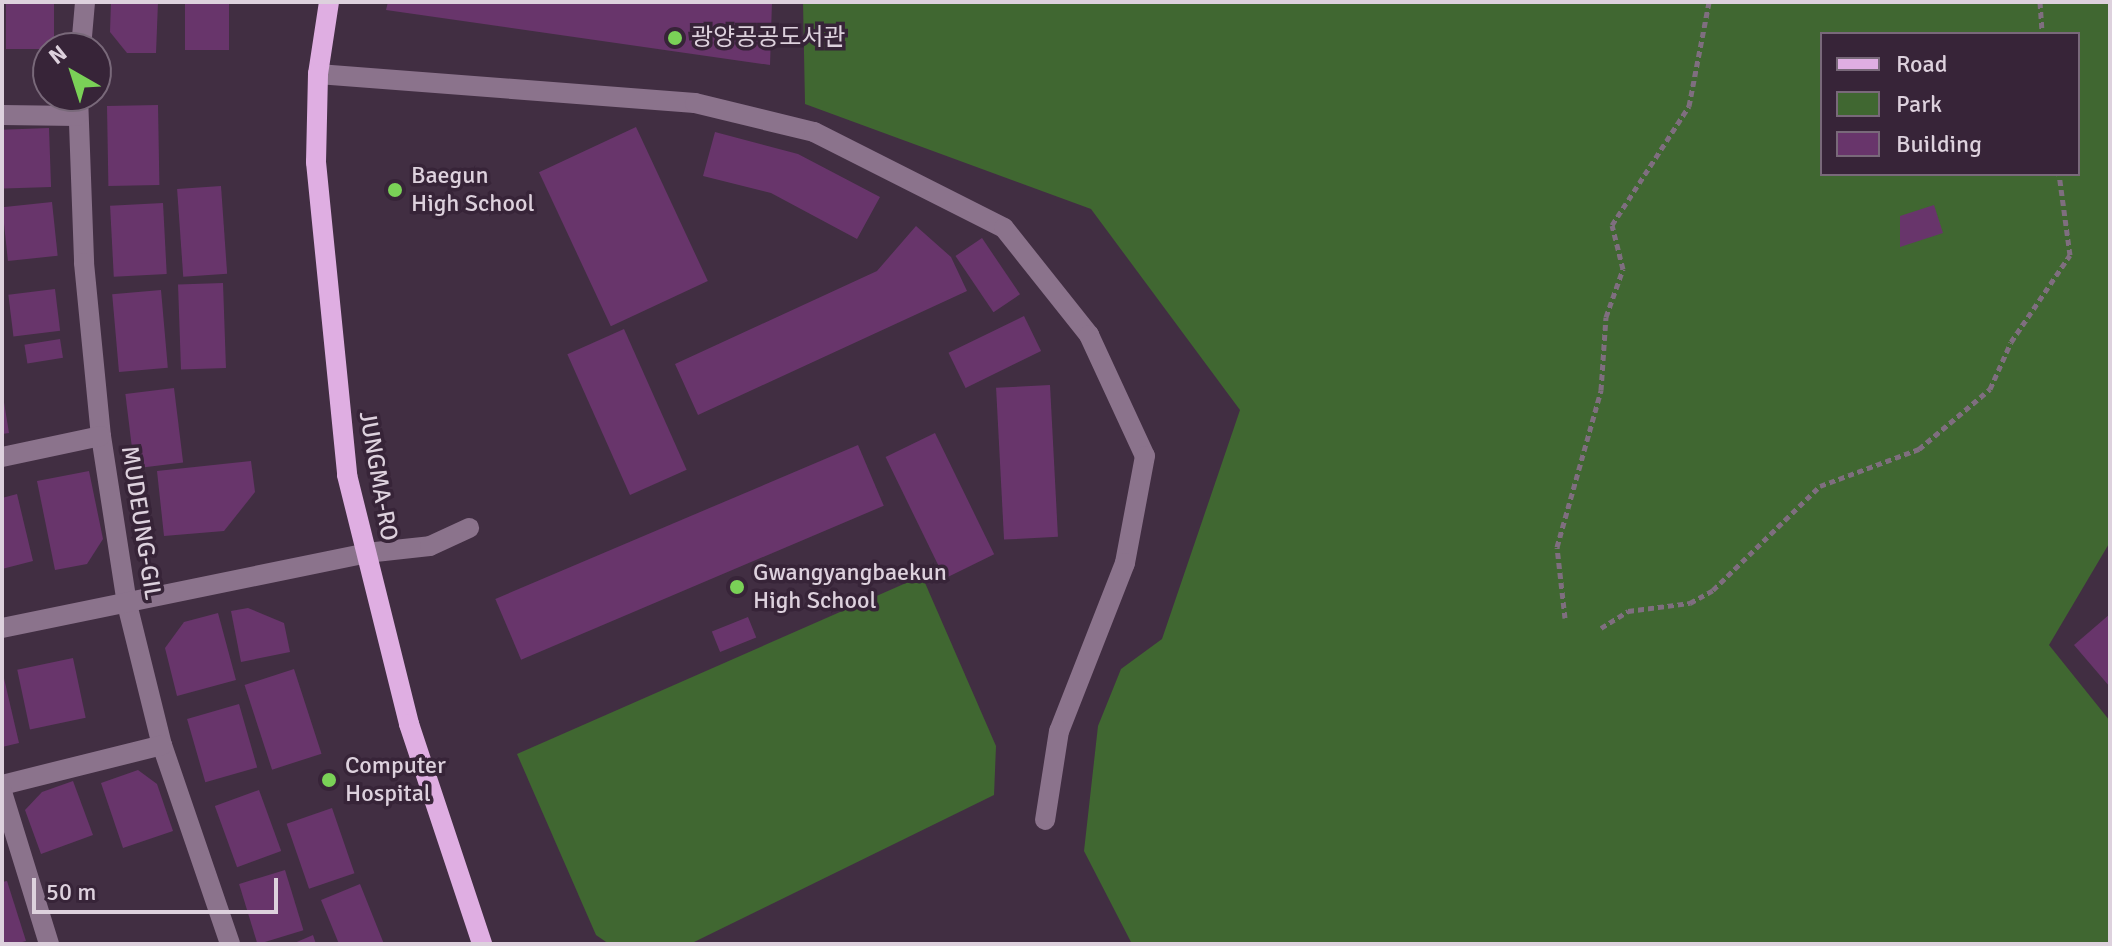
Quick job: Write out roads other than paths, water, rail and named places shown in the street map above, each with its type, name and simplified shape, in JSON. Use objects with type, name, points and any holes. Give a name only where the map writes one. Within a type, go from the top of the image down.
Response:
[{"type":"main road","name":"JUNGMA-RO","points":[[329,2],[318,74],[316,162],[347,475],[409,724],[482,944]]},
{"type":"street","points":[[82,32],[85,2]]},
{"type":"street","points":[[318,74],[695,103],[814,132],[1004,228],[1089,335],[1145,456],[1125,563],[1059,731],[1045,820]]},
{"type":"street","points":[[2,115],[32,111]]},
{"type":"street","name":"MUDEUNG-GIL","points":[[78,112],[84,263],[101,436],[127,604],[162,745],[230,944]]},
{"type":"street","points":[[2,457],[101,436]]},
{"type":"street","points":[[2,628],[366,553],[430,546],[469,528]]},
{"type":"street","points":[[2,785],[162,745]]},
{"type":"street","points":[[2,792],[49,944]]},
{"type":"place","name":"광양공공도서관","points":[[675,38]]},
{"type":"place","name":"Baegun High School","points":[[395,190]]},
{"type":"place","name":"Gwangyangbaekun High School","points":[[737,587]]},
{"type":"place","name":"Computer Hospital","points":[[329,780]]}]
